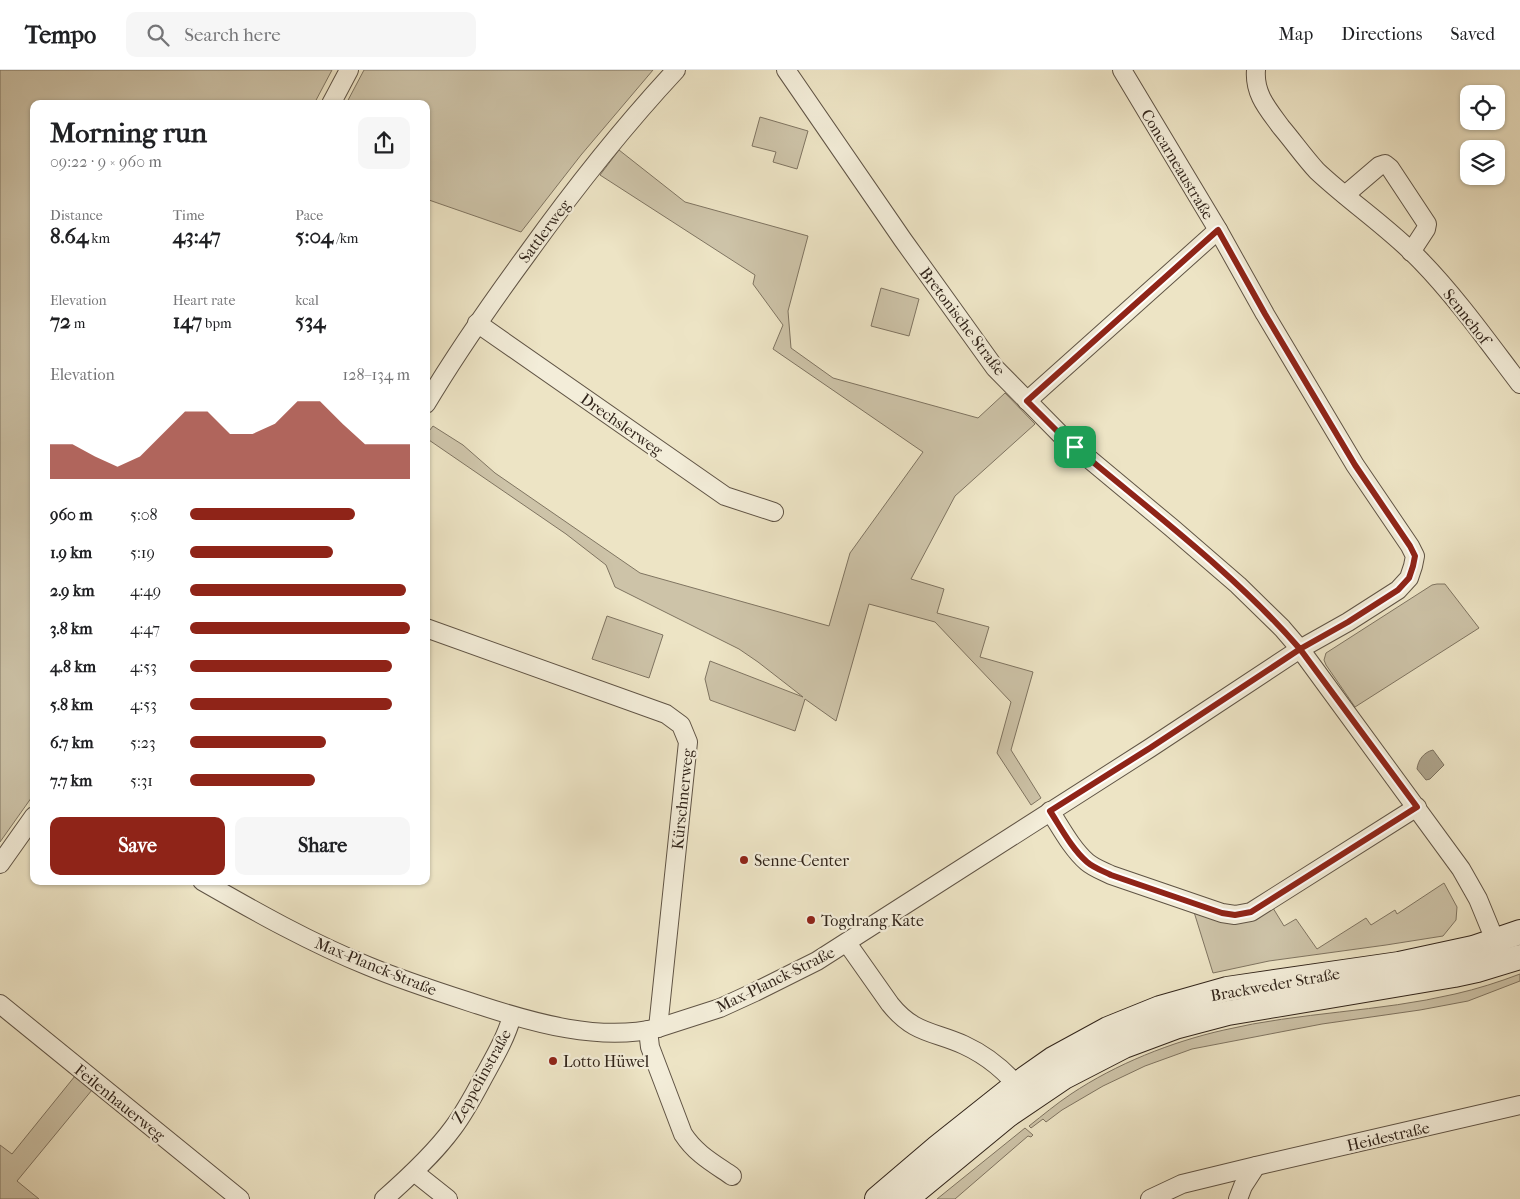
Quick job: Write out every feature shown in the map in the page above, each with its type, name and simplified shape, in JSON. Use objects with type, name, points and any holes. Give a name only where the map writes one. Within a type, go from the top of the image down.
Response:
[{"type":"main road","name":"Brackweder Straße","points":[[906,1199],[1008,1115],[1022,1093],[1053,1059],[1108,1029],[1160,1008],[1227,989],[1399,964],[1472,948],[1506,953],[1520,932]]},
{"type":"main road","name":"Brackweder Straße","points":[[876,1199],[938,1147],[1022,1093]]},
{"type":"street","points":[[333,100],[349,70]]},
{"type":"street","name":"Sattlerweg","points":[[430,398],[477,323],[600,156],[676,70]]},
{"type":"street","name":"Bretonische Straße","points":[[786,70],[988,360],[1064,438],[1238,585],[1276,622],[1300,649],[1461,869],[1506,953]]},
{"type":"street","name":"Concarneaustraße","points":[[1122,70],[1355,465],[1410,546],[1415,556],[1413,566]]},
{"type":"street","name":"Sennehof","points":[[1256,70],[1255,78],[1258,91],[1264,104],[1307,160],[1411,252],[1448,291],[1520,384]]},
{"type":"street","points":[[1345,195],[1379,166],[1385,164],[1390,168],[1427,224],[1426,230],[1411,252]]},
{"type":"street","points":[[1027,401],[1218,230]]},
{"type":"street","name":"Drechslerweg","points":[[477,323],[725,496],[774,512]]},
{"type":"street","name":"Max-Planck-Straße","points":[[209,885],[273,920],[367,966],[512,1016],[591,1032],[653,1029],[720,1008],[818,961],[1150,748],[1300,649],[1348,622],[1398,590],[1409,578],[1413,566]]},
{"type":"street","name":"Kürschnerweg","points":[[430,629],[666,714],[681,725],[688,742],[665,952],[653,1029],[652,1053],[682,1134],[699,1154],[732,1176]]},
{"type":"street","points":[[1050,811],[1086,861],[1097,869],[1222,913],[1235,915],[1251,912],[1417,807]]},
{"type":"street","points":[[0,864],[30,822]]},
{"type":"street","points":[[847,943],[898,1014],[908,1022],[931,1034],[953,1040],[975,1050],[1009,1075],[1022,1093]]},
{"type":"street","name":"Feilenhauerweg","points":[[0,1004],[240,1199]]},
{"type":"street","name":"Zeppelinstraße","points":[[384,1199],[414,1172],[452,1129],[491,1065],[512,1016]]},
{"type":"street","name":"Heidestraße","points":[[1150,1199],[1182,1184],[1520,1105]]},
{"type":"street","points":[[1238,1199],[1243,1186],[1256,1166]]},
{"type":"street","points":[[414,1172],[448,1199]]},
{"type":"shaded area","points":[[0,70],[332,70],[316,100],[30,100],[30,800],[0,842]]},
{"type":"shaded area","points":[[364,70],[653,70],[581,155],[521,232],[430,200],[430,100],[348,100]]},
{"type":"shaded area","points":[[760,117],[808,131],[797,169],[773,162],[776,152],[752,146]]},
{"type":"shaded area","points":[[619,150],[685,202],[808,236],[788,311],[791,348],[833,378],[978,418],[1005,393],[1035,424],[955,496],[911,579],[944,589],[937,613],[989,627],[980,657],[1033,672],[1011,750],[1041,798],[1031,805],[997,753],[1011,702],[935,622],[869,604],[836,721],[805,699],[795,731],[710,700],[705,679],[710,661],[803,697],[739,649],[615,587],[606,565],[566,534],[430,441],[430,430],[433,426],[463,445],[495,473],[640,573],[829,626],[850,553],[923,452],[773,349],[783,325],[753,284],[755,275],[600,175]]},
{"type":"shaded area","points":[[881,288],[919,299],[909,336],[871,326]]},
{"type":"shaded area","points":[[1445,584],[1479,628],[1355,707],[1326,665],[1324,660],[1326,653],[1432,585]]},
{"type":"shaded area","points":[[607,616],[663,635],[649,678],[592,659]]},
{"type":"shaded area","points":[[1433,750],[1444,765],[1430,779],[1426,780],[1417,769],[1424,755]]},
{"type":"shaded area","points":[[1444,883],[1457,907],[1456,920],[1443,936],[1269,961],[1213,973],[1194,912],[1260,916],[1273,908],[1284,926],[1296,919],[1317,949],[1366,918],[1371,925],[1395,910],[1397,914]]},
{"type":"shaded area","points":[[1520,974],[1520,981],[1468,1001],[1322,1024],[1192,1049],[1145,1066],[1103,1086],[1062,1110],[1046,1122],[1043,1119],[1031,1128],[1029,1126],[1071,1094],[1106,1073],[1144,1055],[1184,1041],[1224,1030],[1281,1019],[1369,1009],[1426,1000],[1471,990]]},
{"type":"shaded area","points":[[75,1076],[92,1090],[17,1181],[39,1199],[0,1199],[0,1145],[12,1154]]},
{"type":"shaded area","points":[[1025,1128],[1033,1135],[1031,1137],[1028,1136],[955,1199],[937,1199]]},
{"type":"place","name":"Senne-Center","points":[[744,860]]},
{"type":"place","name":"Togdrang Kate","points":[[811,920]]},
{"type":"place","name":"Lotto Hüwel","points":[[553,1061]]},
{"type":"route","points":[[1075,447],[1027,401],[1218,230],[1265,314],[1355,465],[1415,556],[1409,578],[1398,590],[1348,622],[1300,649],[1417,807],[1295,886],[1251,912],[1235,915],[1222,913],[1097,869],[1086,861],[1050,811],[1150,748],[1300,649],[1282,628],[1238,585],[1075,447]]}]
